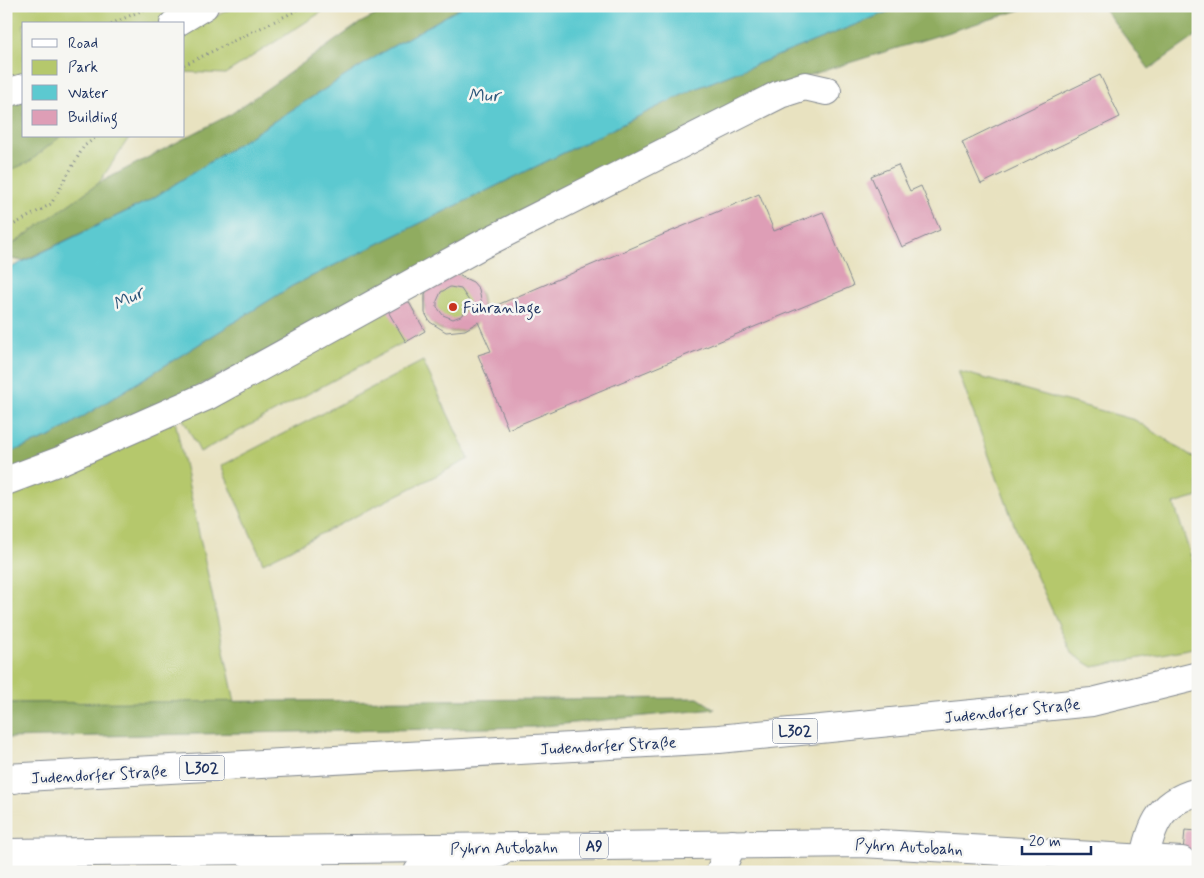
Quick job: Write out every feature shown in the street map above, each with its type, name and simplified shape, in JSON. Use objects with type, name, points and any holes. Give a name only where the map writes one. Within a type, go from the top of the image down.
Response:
[{"type":"main road","points":[[177,22],[204,6]]},
{"type":"main road","points":[[6,481],[62,460],[206,396],[481,245],[780,94],[805,86],[827,91]]},
{"type":"main road","points":[[6,94],[22,89]]},
{"type":"main road","name":"Judendorfer Straße","points":[[9,779],[719,739],[1092,702],[1198,676]]},
{"type":"main road","points":[[1143,865],[1150,831],[1161,814],[1178,799],[1198,792]]},
{"type":"main road","name":"Pyhrn Autobahn","points":[[6,853],[862,843],[1143,865],[1182,861]]},
{"type":"main road","points":[[720,872],[732,844]]},
{"type":"main road","points":[[418,872],[522,847]]},
{"type":"main road","points":[[240,851],[312,872]]},
{"type":"path","points":[[116,22],[152,6]]},
{"type":"path","points":[[185,65],[306,6]]},
{"type":"path","points":[[6,229],[51,204],[84,146],[95,138]]},
{"type":"green space","points":[[6,6],[204,6],[177,22],[22,22],[22,97],[6,102]]},
{"type":"green space","points":[[236,6],[331,6],[225,74],[185,72],[185,32]]},
{"type":"green space","points":[[393,6],[464,6],[388,49],[150,200],[23,261],[6,258],[6,249],[99,183],[231,114],[360,23]]},
{"type":"green space","points":[[902,6],[1033,6],[810,75],[6,484],[6,454],[52,436],[292,286],[692,90]]},
{"type":"green space","points":[[1102,6],[1198,6],[1198,35],[1149,69]]},
{"type":"green space","points":[[22,102],[22,138],[59,138],[29,162],[6,172],[6,107]]},
{"type":"green space","points":[[59,138],[129,138],[99,183],[6,249],[6,172],[29,162]]},
{"type":"green space","name":"Führanlage","points":[[456,274],[468,279],[477,287],[481,295],[482,310],[477,322],[467,329],[455,332],[442,330],[432,323],[425,311],[425,294]]},
{"type":"green space","points":[[406,297],[425,331],[200,452],[182,417]]},
{"type":"green space","points":[[423,361],[469,459],[263,563],[221,466]]},
{"type":"green space","points":[[958,371],[1135,420],[1198,460],[1198,497],[1174,504],[1198,578],[1198,647],[1093,667],[1072,654],[1019,538]]},
{"type":"green space","points":[[174,416],[235,702],[6,703],[6,484]]},
{"type":"green space","points":[[698,698],[715,709],[534,727],[6,738],[6,703]]},
{"type":"water","name":"Mur","points":[[464,6],[902,6],[692,90],[292,286],[52,436],[6,454],[6,270],[150,200],[388,49]]},
{"type":"building","points":[[1100,75],[1120,117],[981,184],[962,142]]},
{"type":"building","points":[[898,165],[910,191],[921,186],[940,230],[902,247],[871,176]]},
{"type":"building","points":[[759,194],[774,231],[823,212],[853,286],[508,429],[478,355],[491,351],[478,322],[465,330],[446,332],[430,322],[425,313],[425,294],[430,285],[456,274],[473,282],[479,289],[483,311]],"holes":[[[450,287],[461,289],[469,301],[463,315],[453,319],[443,315],[437,307],[437,301],[441,292]]]},
{"type":"building","points":[[406,297],[425,331],[406,342],[386,308]]},
{"type":"building","points":[[1185,830],[1198,831],[1198,872],[1181,872]]},
{"type":"place","name":"Führanlage","points":[[453,307]]}]
